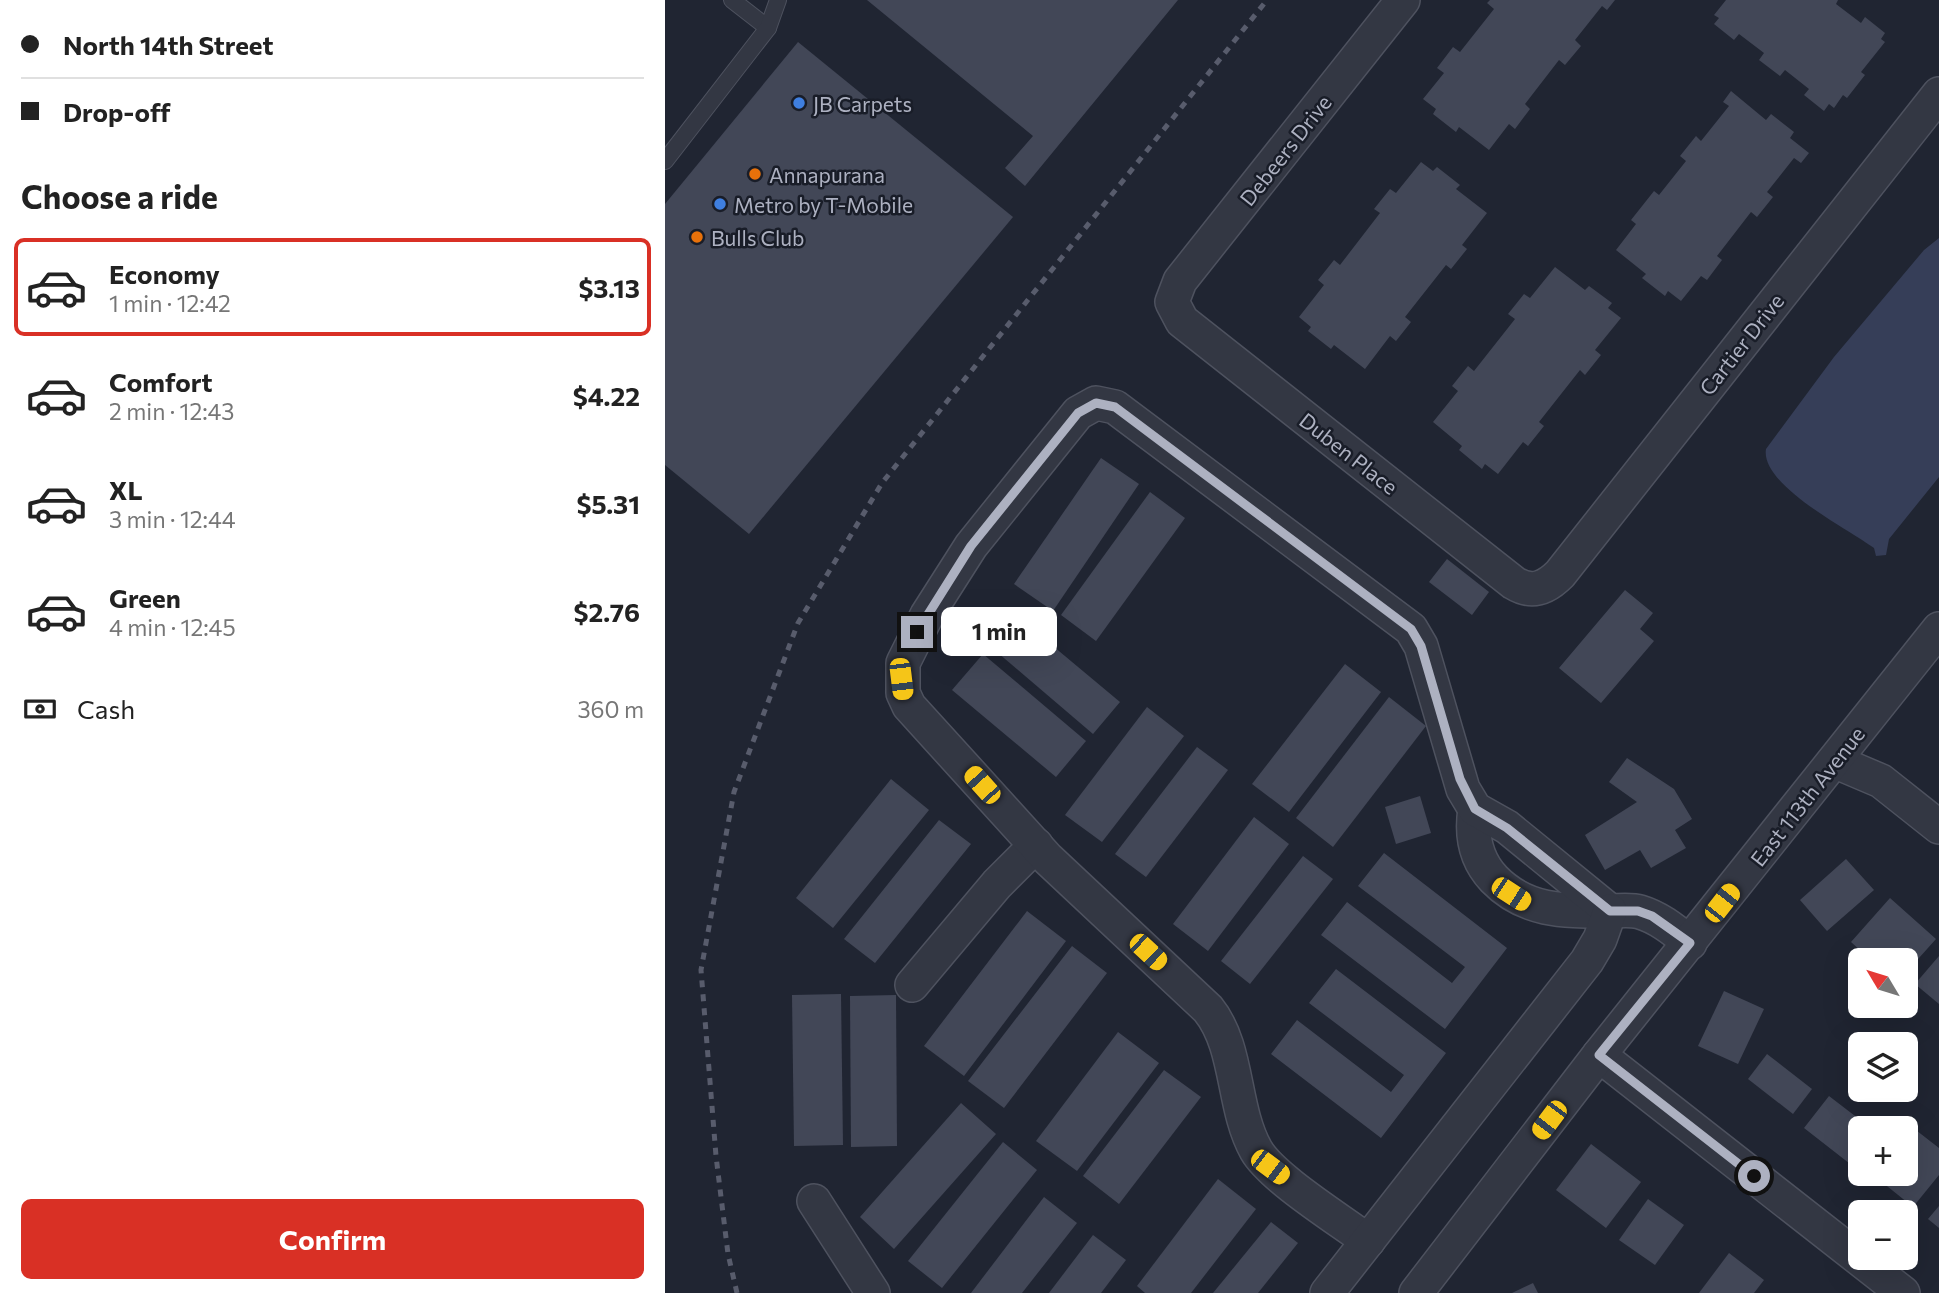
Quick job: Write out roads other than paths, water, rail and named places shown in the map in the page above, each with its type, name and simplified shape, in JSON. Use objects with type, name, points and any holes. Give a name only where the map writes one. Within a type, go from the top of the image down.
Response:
[{"type":"street","name":"Debeers Drive","points":[[1173,302],[1180,282],[1403,0]]},
{"type":"street","name":"Cartier Drive","points":[[1538,589],[1560,574],[1939,94]]},
{"type":"street","name":"Duben Place","points":[[1173,302],[1182,321],[1514,583],[1522,588],[1538,589]]},
{"type":"street","points":[[1368,1241],[1261,1158],[1251,1137],[1215,1017],[1036,845],[909,706],[903,693],[901,679],[908,650],[971,546],[1078,413],[1096,403],[1115,407],[1411,629],[1421,646],[1460,779],[1475,809],[1473,837],[1477,851],[1490,875],[1511,894],[1523,902],[1547,909],[1638,911],[1652,916],[1690,943]]},
{"type":"street","name":"East 113th Avenue","points":[[1416,1293],[1599,1055],[1939,629]]},
{"type":"street","points":[[1834,761],[1881,782],[1939,827]]},
{"type":"street","points":[[1475,809],[1507,828],[1610,911]]},
{"type":"street","points":[[912,985],[997,884],[1036,845]]},
{"type":"street","points":[[1327,1293],[1587,961],[1600,939],[1610,911]]},
{"type":"street","points":[[1599,1055],[1903,1293]]},
{"type":"street","points":[[814,1201],[873,1293]]},
{"type":"lane","points":[[732,0],[768,28]]},
{"type":"lane","points":[[665,161],[768,28],[778,0]]},
{"type":"water","points":[[1939,238],[1939,477],[1889,539],[1886,555],[1876,556],[1874,548],[1791,491],[1768,463],[1766,449],[1834,357],[1924,250]]},
{"type":"railway","points":[[737,1293],[728,1254],[716,1156],[701,970],[734,792],[798,623],[882,483],[1267,0]]},
{"type":"place","name":"JB Carpets","points":[[799,103]]},
{"type":"place","name":"Annapurana","points":[[755,174]]},
{"type":"place","name":"Metro by T-Mobile","points":[[720,204]]},
{"type":"place","name":"Bulls Club","points":[[697,237]]}]
